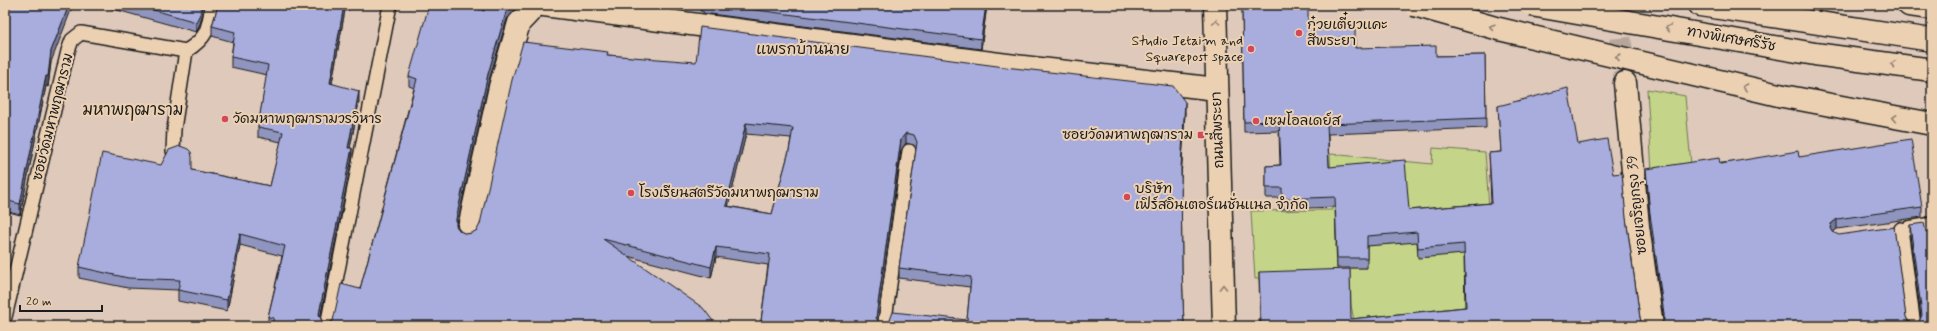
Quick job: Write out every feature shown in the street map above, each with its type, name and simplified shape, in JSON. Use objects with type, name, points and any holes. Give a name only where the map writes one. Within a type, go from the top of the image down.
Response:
[{"type":"main road","points":[[468,232],[500,87],[519,23],[536,5]]},
{"type":"main road","points":[[544,5],[1006,65],[1217,89]]},
{"type":"main road","name":"ถนนสี่พระยา","points":[[1215,5],[1224,326]]},
{"type":"main road","points":[[1414,5],[1499,29],[1783,96],[1932,124]]},
{"type":"main road","name":"ทางพิเศษศรีรัช","points":[[1532,5],[1815,54],[1932,70]]},
{"type":"main road","points":[[1700,5],[1932,40]]},
{"type":"main road","points":[[1909,5],[1932,8]]},
{"type":"main road","name":"ซอยเจริญกรุง 39","points":[[1625,83],[1638,226],[1652,326]]},
{"type":"lane","points":[[173,151],[174,129],[186,51],[200,42],[208,29],[212,5]]},
{"type":"lane","points":[[327,326],[390,5]]},
{"type":"lane","name":"ซอยวัดมหาพฤฒาราม","points":[[5,317],[68,51],[72,40],[81,33],[186,51]]},
{"type":"lane","points":[[884,326],[909,151]]},
{"type":"lane","points":[[1885,231],[1932,224]]},
{"type":"lane","points":[[1901,229],[1914,326]]},
{"type":"shaded area","points":[[606,5],[808,5],[802,30]]},
{"type":"green space","points":[[1647,89],[1685,96],[1691,165],[1652,172]]},
{"type":"green space","points":[[1433,148],[1485,152],[1492,248],[1465,316],[1355,326],[1351,305],[1350,268],[1367,268],[1336,244],[1337,276],[1255,279],[1251,211],[1332,210],[1330,154],[1432,164]]},
{"type":"building","points":[[5,5],[69,5],[51,51],[48,76],[46,76],[20,204],[5,200]]},
{"type":"building","points":[[136,5],[202,5],[196,22]]},
{"type":"building","points":[[218,5],[344,5],[330,83],[359,91],[348,148],[352,148],[319,314],[322,322],[329,323],[333,321],[341,284],[360,289],[417,79],[409,76],[429,5],[469,5],[484,11],[486,5],[510,5],[507,9],[488,74],[456,219],[456,226],[460,231],[466,234],[477,230],[480,224],[512,80],[523,42],[608,52],[607,55],[696,62],[700,27],[1005,67],[1173,86],[1185,102],[1181,168],[1184,326],[799,326],[761,321],[770,254],[716,247],[711,267],[603,239],[703,308],[713,321],[714,326],[272,326],[274,318],[268,317],[285,246],[240,234],[227,300],[178,290],[180,280],[128,278],[79,267],[102,153],[161,165],[169,150],[180,146],[191,152],[192,170],[270,186],[283,132],[258,127],[268,65],[231,57],[235,32],[212,26]],"holes":[[[746,123],[793,128],[789,151],[772,214],[726,206]],[[906,133],[914,135],[917,142],[899,268],[971,277],[967,320],[893,312],[887,323],[879,322],[876,318],[901,139]]]},
{"type":"building","points":[[717,5],[986,5],[981,39]]},
{"type":"building","points":[[1242,5],[1280,5],[1308,10],[1308,22],[1355,21],[1355,48],[1436,46],[1436,56],[1485,55],[1486,118],[1327,124],[1329,167],[1405,160],[1409,210],[1492,203],[1489,153],[1501,152],[1498,106],[1568,88],[1578,144],[1607,139],[1613,174],[1622,173],[1626,218],[1640,318],[1642,324],[1645,326],[1261,326],[1259,272],[1350,269],[1351,319],[1466,307],[1464,244],[1418,248],[1417,232],[1367,236],[1367,258],[1337,258],[1335,197],[1282,199],[1282,188],[1266,188],[1266,166],[1281,165],[1279,121],[1244,122]]},
{"type":"building","points":[[1911,139],[1922,207],[1837,219],[1831,224],[1830,228],[1832,232],[1839,235],[1894,227],[1906,317],[1908,321],[1915,324],[1919,322],[1922,315],[1910,225],[1924,223],[1926,232],[1932,231],[1932,326],[1659,326],[1664,320],[1664,314],[1650,214],[1646,169],[1719,158],[1720,164],[1798,151],[1799,157]]},
{"type":"tunnel","points":[[1617,5],[1625,83]]},
{"type":"place","name":"ก๋วยเตี๋ยวแคะ สี่พระยา","points":[[1299,33]]},
{"type":"place","name":"Studio Jetaim and Squarepost space","points":[[1251,49]]},
{"type":"place","name":"วัดมหาพฤฒารามวรวิหาร","points":[[225,119]]},
{"type":"place","name":"เซมโอลเดย์ส","points":[[1256,121]]},
{"type":"place","name":"ซอยวัดมหาพฤฒาราม","points":[[1201,135]]},
{"type":"place","name":"โรงเรียนสตรีวัดมหาพฤฒาราม","points":[[631,193]]},
{"type":"place","name":"บริษัท เฟิร์สอินเตอร์เนชั่นแนล จำกัด","points":[[1127,197]]},
{"type":"district","name":"แพรกบ้านนาย","points":[[803,50]]},
{"type":"district","name":"มหาพฤฒาราม","points":[[133,110]]}]
